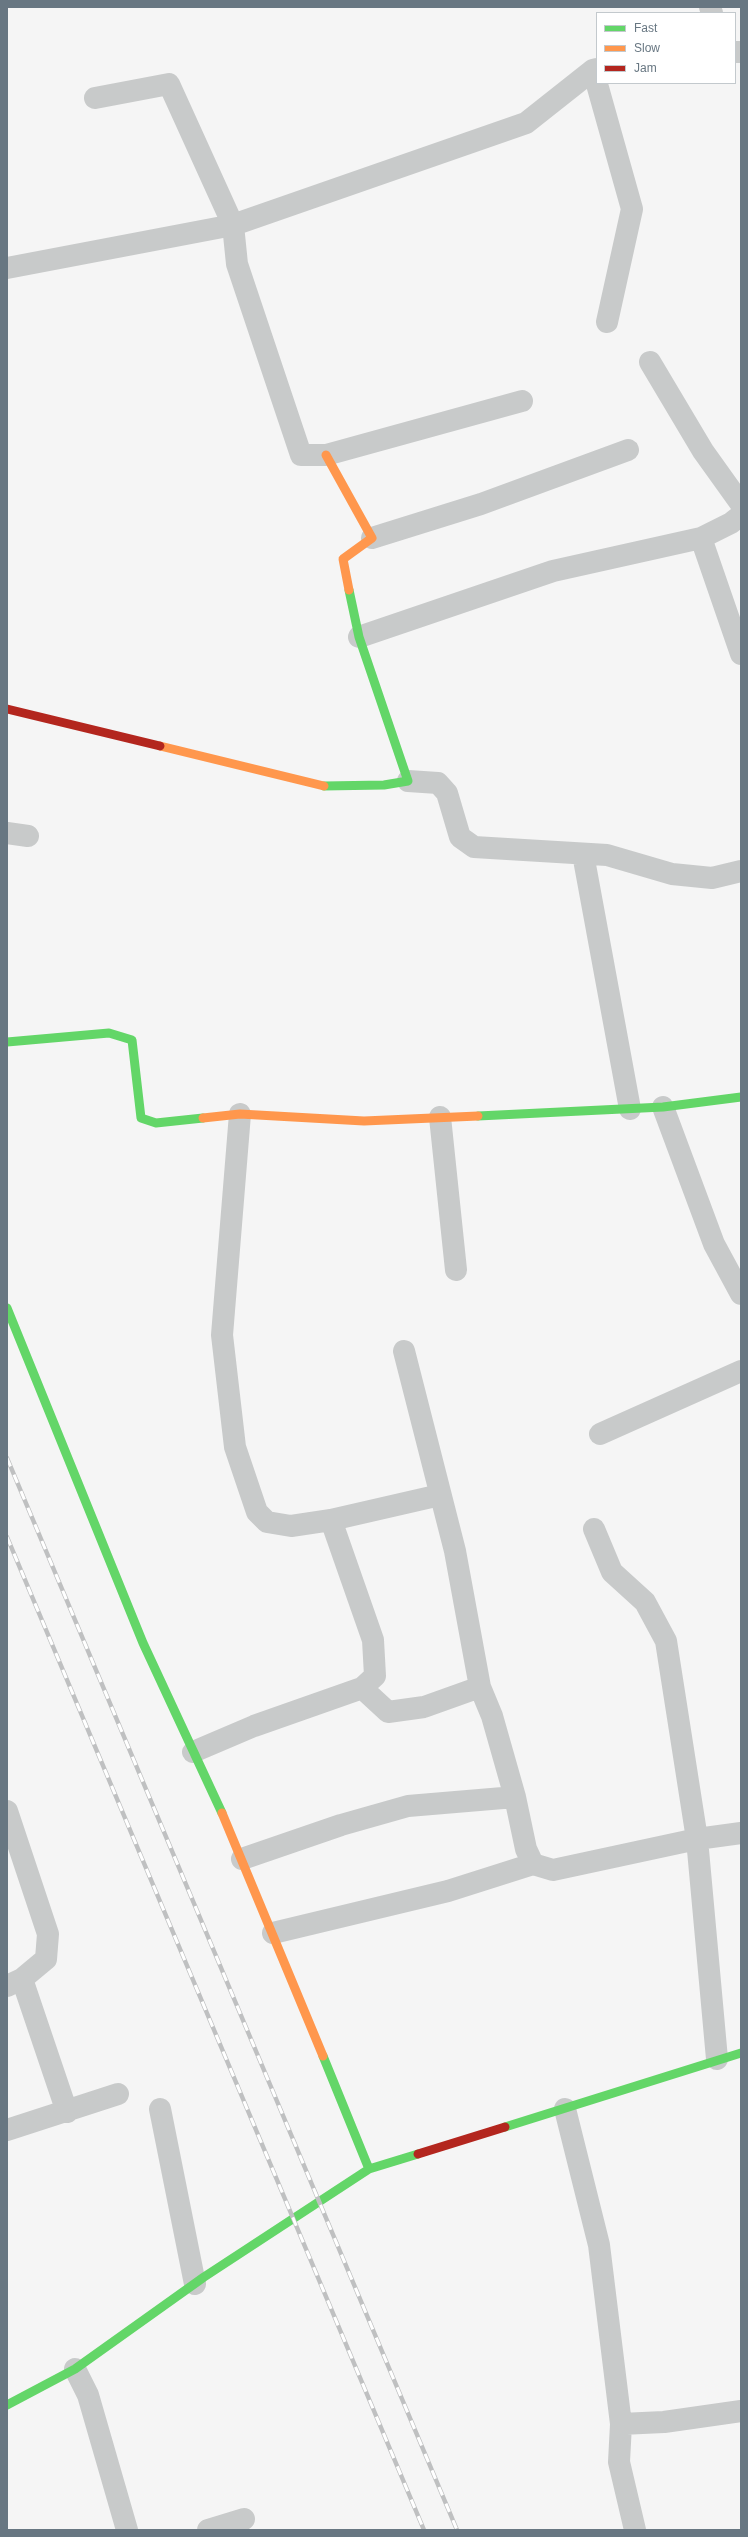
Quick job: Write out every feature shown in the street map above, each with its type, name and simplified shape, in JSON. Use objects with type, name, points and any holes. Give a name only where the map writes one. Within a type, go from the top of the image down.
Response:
[{"type":"street","points":[[7,268],[234,225],[526,123],[595,70]]},
{"type":"street","points":[[95,98],[169,84],[234,225],[237,264],[301,455],[326,455],[522,401]]},
{"type":"street","points":[[599,84],[632,209],[607,322]]},
{"type":"street","points":[[650,362],[703,451],[741,504]]},
{"type":"street","points":[[408,781],[359,637],[343,559],[372,538],[481,504],[628,450]]},
{"type":"street","points":[[326,455],[372,538]]},
{"type":"street","points":[[359,637],[553,571],[700,538],[731,523],[741,515]]},
{"type":"street","points":[[700,538],[741,654]]},
{"type":"street","points":[[7,709],[330,787],[384,785],[408,781],[438,783],[447,793],[460,837],[474,847],[607,855],[672,874],[712,878],[741,871]]},
{"type":"street","points":[[583,854],[630,1109]]},
{"type":"street","points":[[7,1042],[109,1033],[132,1040],[136,1062],[141,1118],[156,1123],[240,1114],[364,1121],[440,1118],[663,1107],[741,1097]]},
{"type":"street","points":[[663,1107],[714,1244],[741,1294]]},
{"type":"street","points":[[240,1114],[222,1335],[235,1447],[257,1512],[267,1522],[291,1526],[331,1520],[440,1495]]},
{"type":"street","points":[[440,1118],[456,1270]]},
{"type":"street","points":[[7,1308],[143,1643],[242,1859],[369,2169]]},
{"type":"street","points":[[404,1351],[455,1551],[480,1687],[492,1716],[515,1797],[526,1849],[533,1864]]},
{"type":"street","points":[[600,1434],[741,1371]]},
{"type":"street","points":[[193,1752],[254,1726],[362,1688],[375,1676],[373,1640],[331,1520]]},
{"type":"street","points":[[594,1529],[612,1572],[645,1602],[666,1641],[697,1839],[716,2059]]},
{"type":"street","points":[[362,1688],[388,1712],[424,1707],[480,1687]]},
{"type":"street","points":[[242,1859],[341,1825],[408,1806],[515,1797]]},
{"type":"street","points":[[7,1811],[48,1934],[46,1960],[15,1982],[67,2112]]},
{"type":"street","points":[[273,1933],[448,1891],[533,1864],[553,1870],[697,1839],[741,1833]]},
{"type":"street","points":[[7,2405],[75,2369],[195,2284],[369,2169],[565,2109],[716,2059],[741,2053]]},
{"type":"street","points":[[7,2130],[67,2112],[118,2094]]},
{"type":"street","points":[[160,2109],[195,2284]]},
{"type":"street","points":[[565,2109],[599,2245],[620,2424],[619,2462],[635,2530]]},
{"type":"street","points":[[75,2369],[88,2395],[127,2530]]},
{"type":"street","points":[[620,2424],[664,2422],[741,2411]]},
{"type":"street","points":[[208,2530],[244,2519]]},
{"type":"railway","points":[[7,1458],[457,2530]]},
{"type":"railway","points":[[7,1537],[424,2530]]},
{"type":"traffic: fast","points":[[324,786],[384,785],[408,781],[359,637],[349,590]]},
{"type":"traffic: fast","points":[[7,1042],[109,1033],[132,1040],[141,1118],[156,1123],[203,1118]]},
{"type":"traffic: fast","points":[[478,1116],[663,1107],[741,1097]]},
{"type":"traffic: fast","points":[[7,1308],[143,1643],[222,1813]]},
{"type":"traffic: fast","points":[[505,2127],[741,2053]]},
{"type":"traffic: fast","points":[[323,2056],[369,2169]]},
{"type":"traffic: fast","points":[[7,2405],[75,2369],[204,2277],[369,2169],[418,2154]]},
{"type":"traffic: slow","points":[[326,455],[372,538],[343,559],[349,590]]},
{"type":"traffic: slow","points":[[160,746],[324,786]]},
{"type":"traffic: slow","points":[[203,1118],[240,1114],[364,1121],[478,1116]]},
{"type":"traffic: slow","points":[[222,1813],[323,2056]]},
{"type":"traffic: jam","points":[[7,709],[160,746]]},
{"type":"traffic: jam","points":[[418,2154],[505,2127]]}]
